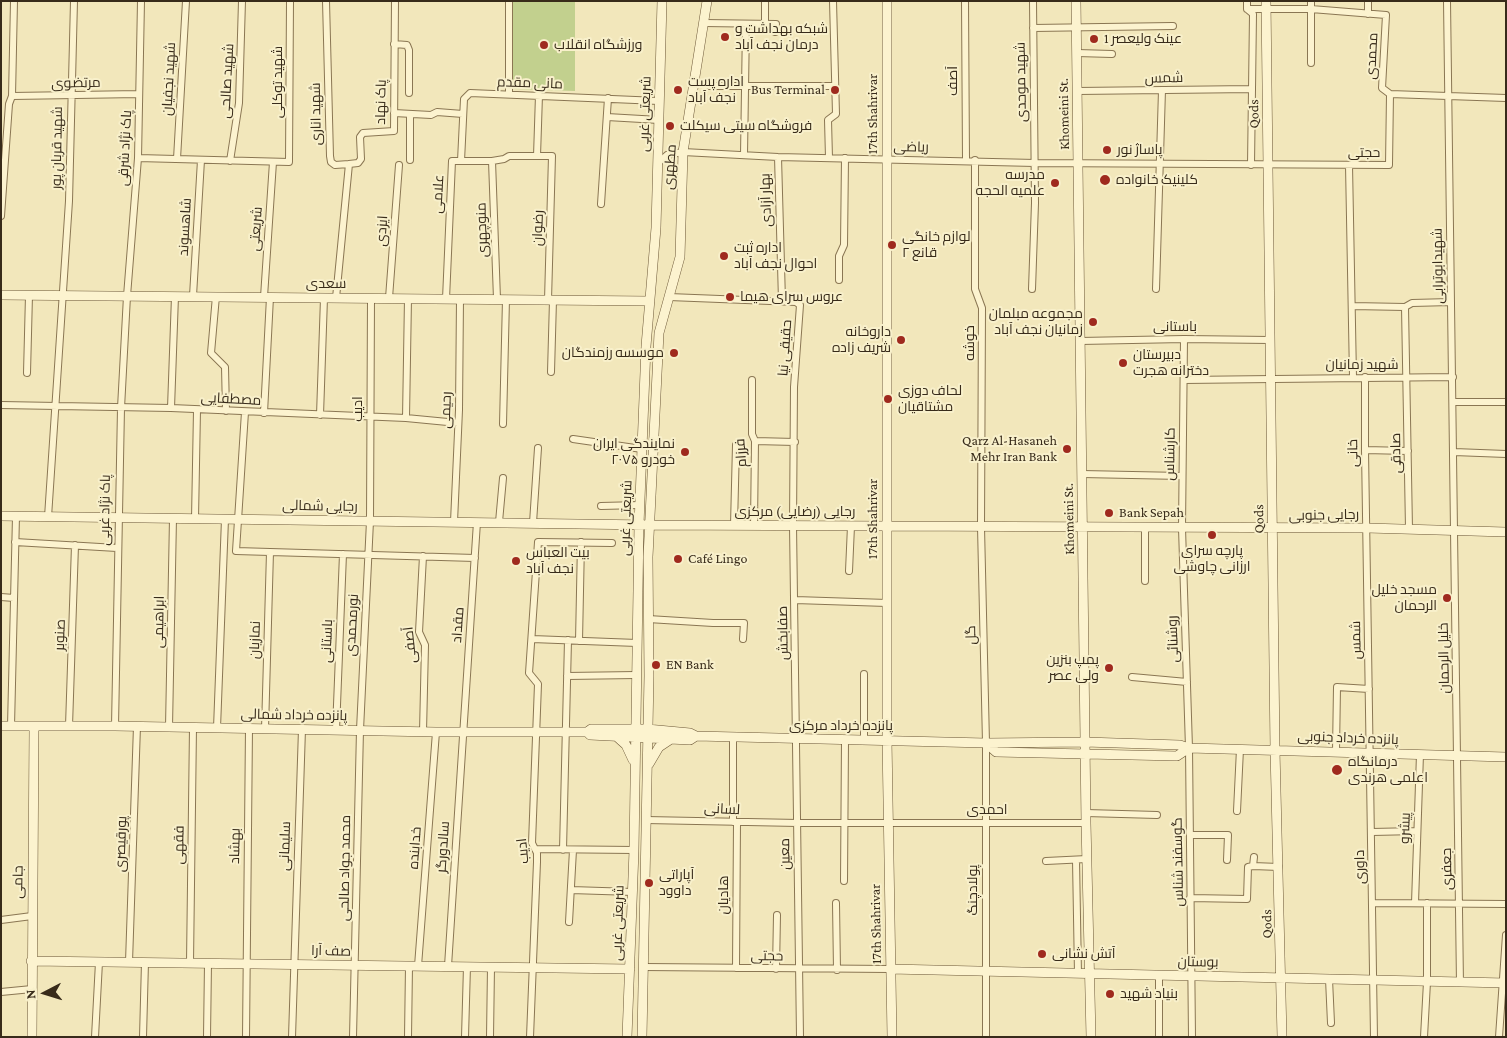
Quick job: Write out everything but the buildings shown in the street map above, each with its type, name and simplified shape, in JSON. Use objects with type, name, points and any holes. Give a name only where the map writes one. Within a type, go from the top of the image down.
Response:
[{"type":"street","points":[[1,216],[5,104],[12,96],[14,1]]},
{"type":"street","name":"شهید قربان پور","points":[[62,295],[69,201],[74,1]]},
{"type":"street","name":"پاک نژاد شرقی","points":[[127,296],[138,158],[141,1]]},
{"type":"street","name":"شهید نجفیان","points":[[177,159],[186,1]]},
{"type":"street","name":"شهید صالحی","points":[[230,161],[239,103],[242,1]]},
{"type":"street","name":"شهید توکلی","points":[[273,162],[289,162],[290,1]]},
{"type":"street","name":"شهید اناری","points":[[326,1],[330,156],[331,162],[335,165],[349,164]]},
{"type":"street","name":"پاک نهاد","points":[[349,164],[358,163],[360,159],[360,137],[363,133],[394,131],[394,1]]},
{"type":"street","points":[[509,1],[509,94]]},
{"type":"street","name":"شریعتی غربی","points":[[627,1037],[636,768],[639,525],[646,346],[658,145],[662,1]]},
{"type":"street","name":"مطهری","points":[[658,333],[680,257],[682,153],[707,1]]},
{"type":"street","points":[[765,1],[765,24]]},
{"type":"street","points":[[829,158],[828,120],[836,114],[833,1]]},
{"type":"street","name":"17th Shahrivar","points":[[886,1],[888,159],[887,740],[892,1037]]},
{"type":"street","name":"آصف","points":[[966,1],[966,160]]},
{"type":"street","name":"شهید موحدی","points":[[1032,289],[1034,163],[1033,1]]},
{"type":"street","name":"Khomeini St.","points":[[1076,1],[1085,754],[1091,1037]]},
{"type":"street","points":[[1311,1],[1311,64]]},
{"type":"street","points":[[1368,1],[1368,14]]},
{"type":"street","name":"شهیدابوترابی","points":[[1447,1],[1455,530]]},
{"type":"street","points":[[1247,5],[1252,14],[1251,165]]},
{"type":"street","name":"محمدی","points":[[1247,5],[1386,15],[1382,88],[1390,94]]},
{"type":"street","name":"Qods","points":[[1266,5],[1275,750],[1282,1037]]},
{"type":"street","points":[[704,23],[776,24],[776,32]]},
{"type":"street","points":[[744,155],[746,24]]},
{"type":"street","points":[[1033,28],[1173,26]]},
{"type":"street","points":[[394,44],[407,45],[409,50],[409,93]]},
{"type":"street","points":[[1077,53],[1112,54]]},
{"type":"street","points":[[709,86],[835,86]]},
{"type":"street","name":"شمس","points":[[1077,91],[1252,89]]},
{"type":"street","points":[[1156,289],[1162,90]]},
{"type":"street","name":"مانی مقدم","points":[[461,161],[464,99],[470,93],[659,101]]},
{"type":"street","name":"مرتضوی","points":[[12,96],[139,94]]},
{"type":"street","points":[[1390,94],[1506,98]]},
{"type":"street","name":"حجتی","points":[[1159,163],[1389,165],[1390,94]]},
{"type":"street","points":[[537,156],[539,95]]},
{"type":"street","points":[[601,204],[608,98]]},
{"type":"street","points":[[394,113],[431,115],[437,112],[463,114]]},
{"type":"street","points":[[410,114],[410,160]]},
{"type":"street","points":[[606,117],[658,120]]},
{"type":"street","name":"ریاضی","points":[[658,145],[662,150],[682,153],[778,157],[975,160],[1034,163],[1159,163]]},
{"type":"street","points":[[657,166],[667,155],[682,153]]},
{"type":"street","name":"علامی","points":[[446,299],[452,161],[504,160],[509,156],[552,156]]},
{"type":"street","name":"رضوان","points":[[551,372],[552,156]]},
{"type":"street","name":"بهار آزادی","points":[[778,157],[782,302]]},
{"type":"street","points":[[138,158],[273,162]]},
{"type":"street","points":[[839,280],[839,256],[844,245],[845,158]]},
{"type":"street","name":"شاهسوند","points":[[194,296],[201,160]]},
{"type":"street","name":"خوشه","points":[[975,160],[975,289],[982,308],[981,527]]},
{"type":"street","name":"منوچهری","points":[[492,161],[502,299],[503,424]]},
{"type":"street","name":"شریعتی","points":[[264,413],[273,162]]},
{"type":"street","points":[[336,298],[349,164]]},
{"type":"street","name":"ایزدی","points":[[389,298],[399,165]]},
{"type":"street","points":[[1349,165],[1353,378]]},
{"type":"street","name":"سعدی","points":[[1,295],[650,301]]},
{"type":"street","points":[[27,373],[29,295]]},
{"type":"street","points":[[48,517],[62,295]]},
{"type":"street","name":"پاک نژاد غربی","points":[[115,726],[117,518],[127,296]]},
{"type":"street","points":[[171,408],[175,296]]},
{"type":"street","points":[[216,296],[211,353],[225,367],[226,411]]},
{"type":"street","name":"حقیقی نیا","points":[[669,297],[796,302],[800,305],[794,387],[794,525]]},
{"type":"street","points":[[320,415],[324,298]]},
{"type":"street","name":"ادیب","points":[[370,521],[371,298]]},
{"type":"street","points":[[406,418],[408,298]]},
{"type":"street","name":"رحیمی","points":[[454,522],[460,299]]},
{"type":"street","points":[[1352,306],[1405,307],[1412,303],[1451,302]]},
{"type":"street","name":"صادقی","points":[[1405,307],[1409,529]]},
{"type":"street","name":"شریعتی غربی","points":[[642,1037],[650,525],[658,333]]},
{"type":"street","name":"کارشناس","points":[[1182,528],[1184,339]]},
{"type":"street","name":"باستانی","points":[[1080,341],[1270,340]]},
{"type":"street","name":"شهید زمانیان","points":[[1271,378],[1453,377]]},
{"type":"street","points":[[1184,380],[1271,378]]},
{"type":"street","name":"خانی","points":[[1365,378],[1364,450],[1367,528]]},
{"type":"street","name":"فرزام","points":[[752,380],[752,434],[755,441],[754,525]]},
{"type":"street","points":[[1454,402],[1506,402]]},
{"type":"street","name":"مصطفایی","points":[[1,405],[171,408],[406,418],[458,423]]},
{"type":"street","points":[[195,519],[198,410]]},
{"type":"street","points":[[245,412],[236,551],[475,558]]},
{"type":"street","points":[[573,439],[642,449]]},
{"type":"street","points":[[755,441],[795,442]]},
{"type":"street","points":[[734,525],[736,445]]},
{"type":"street","points":[[533,523],[538,448]]},
{"type":"street","points":[[1364,450],[1408,451]]},
{"type":"street","points":[[1454,452],[1506,454]]},
{"type":"street","points":[[1082,474],[1182,476]]},
{"type":"street","points":[[499,522],[503,478]]},
{"type":"street","points":[[601,506],[640,505]]},
{"type":"street","name":"رجایی شمالی","points":[[1,516],[639,525]]},
{"type":"street","points":[[6,726],[14,598],[16,516]]},
{"type":"street","name":"ابراهیمی","points":[[169,727],[173,518]]},
{"type":"street","points":[[217,728],[225,519]]},
{"type":"street","name":"نورمحمدی","points":[[360,730],[370,521]]},
{"type":"street","name":"مقداد","points":[[463,730],[478,522]]},
{"type":"street","name":"رجایی (رضایی) مرکزی","points":[[639,525],[1082,528]]},
{"type":"street","name":"صفابخش","points":[[794,525],[796,740]]},
{"type":"street","points":[[849,572],[851,526]]},
{"type":"street","name":"گل","points":[[981,527],[986,743]]},
{"type":"street","name":"رجایی جنوبی","points":[[1082,528],[1367,528],[1506,532]]},
{"type":"street","points":[[1145,528],[1145,581]]},
{"type":"street","name":"روشنائی","points":[[1182,528],[1189,748]]},
{"type":"street","name":"شمس","points":[[1367,528],[1370,752]]},
{"type":"street","name":"خلیل الرحمان","points":[[1455,530],[1458,756]]},
{"type":"street","points":[[15,542],[117,548]]},
{"type":"street","name":"ادیب","points":[[530,1037],[537,862],[532,843],[538,684],[529,673],[538,542],[581,542]]},
{"type":"street","points":[[579,640],[581,542],[612,543]]},
{"type":"street","name":"صنوبر","points":[[69,726],[75,545]]},
{"type":"street","name":"نمازیان","points":[[265,728],[270,552]]},
{"type":"street","name":"باستانی","points":[[336,730],[344,554]]},
{"type":"street","name":"آصفی","points":[[423,556],[419,632],[425,645],[424,732]]},
{"type":"street","points":[[1,597],[14,598]]},
{"type":"street","points":[[795,600],[887,603]]},
{"type":"street","points":[[648,619],[713,623],[744,622],[743,639]]},
{"type":"street","points":[[532,639],[637,643]]},
{"type":"street","points":[[563,850],[568,640]]},
{"type":"street","points":[[567,676],[636,674]]},
{"type":"street","points":[[864,674],[864,740]]},
{"type":"street","points":[[1132,677],[1187,682]]},
{"type":"street","points":[[1336,751],[1338,687],[1369,689]]},
{"type":"street","name":"پانزده خرداد شمالی","points":[[6,726],[138,726],[424,732],[463,730],[587,732],[591,729],[647,733]]},
{"type":"street","name":"پورقیصری","points":[[129,962],[138,726]]},
{"type":"street","name":"جامی","points":[[32,1037],[34,727]]},
{"type":"street","name":"فقهی","points":[[190,963],[193,727]]},
{"type":"street","name":"بهشاد","points":[[246,1037],[249,728]]},
{"type":"street","name":"سلیمانی","points":[[292,1037],[292,964],[302,729]]},
{"type":"street","name":"محمد جواد صالحی","points":[[353,1037],[360,730]]},
{"type":"street","name":"سالدورگر","points":[[448,966],[463,730]]},
{"type":"street","name":"خدابنده","points":[[418,966],[436,732]]},
{"type":"street","name":"پانزده خرداد شمالی","points":[[587,732],[590,736],[616,736],[635,733]]},
{"type":"street","name":"پانزده خرداد مرکزی","points":[[647,733],[690,732],[696,736],[796,740],[986,743],[1085,742]]},
{"type":"street","name":"پانزده خرداد مرکزی","points":[[647,733],[672,739],[690,740],[696,736]]},
{"type":"street","points":[[616,736],[631,754],[636,768]]},
{"type":"street","name":"هادیان","points":[[733,738],[736,968]]},
{"type":"street","points":[[647,769],[659,747],[672,739]]},
{"type":"street","name":"معین","points":[[796,740],[800,1037]]},
{"type":"street","points":[[844,881],[845,740]]},
{"type":"street","name":"پانزده خرداد جنوبی","points":[[1085,742],[1180,745],[1189,748],[1506,756]]},
{"type":"street","name":"پانزده خرداد مرکزی","points":[[986,743],[996,752],[1085,754]]},
{"type":"street","name":"پولادچنگ","points":[[986,743],[986,1037]]},
{"type":"street","name":"پانزده خرداد جنوبی","points":[[1085,754],[1177,756],[1189,748]]},
{"type":"street","name":"گوسفند شناس","points":[[1189,748],[1192,1037]]},
{"type":"street","points":[[1237,811],[1240,749]]},
{"type":"street","name":"داوری","points":[[1370,752],[1374,903],[1374,1037]]},
{"type":"street","name":"پیشرو","points":[[1415,903],[1420,754]]},
{"type":"street","name":"جعفری","points":[[1458,756],[1460,983]]},
{"type":"street","name":"احمدی","points":[[845,822],[986,823],[1157,816]]},
{"type":"street","name":"لسانی","points":[[646,820],[845,822]]},
{"type":"street","points":[[1372,832],[1417,831]]},
{"type":"street","points":[[1190,834],[1228,835],[1227,860]]},
{"type":"street","points":[[535,849],[634,850]]},
{"type":"street","points":[[569,922],[573,850]]},
{"type":"street","points":[[1253,866],[1254,857]]},
{"type":"street","points":[[1046,861],[1087,859]]},
{"type":"street","points":[[1076,860],[1078,974]]},
{"type":"street","points":[[1190,898],[1247,899],[1248,867],[1279,867]]},
{"type":"street","points":[[571,890],[632,892]]},
{"type":"street","points":[[836,903],[837,970]]},
{"type":"street","points":[[1374,903],[1506,904]]},
{"type":"street","points":[[1424,1037],[1428,982],[1427,903]]},
{"type":"street","points":[[776,968],[777,915]]},
{"type":"street","points":[[1,920],[32,916]]},
{"type":"street","points":[[1499,1037],[1506,934]]},
{"type":"street","name":"صف آرا","points":[[31,961],[630,969]]},
{"type":"street","points":[[95,1037],[100,962]]},
{"type":"street","points":[[143,1037],[145,962]]},
{"type":"street","points":[[207,1037],[208,963]]},
{"type":"street","points":[[408,1037],[409,966]]},
{"type":"street","points":[[464,1037],[467,966]]},
{"type":"street","points":[[490,1037],[491,966]]},
{"type":"street","name":"حجتی","points":[[644,967],[890,969]]},
{"type":"street","name":"بوستان","points":[[890,969],[1504,983]]},
{"type":"street","points":[[1159,975],[1159,1037]]},
{"type":"street","points":[[1330,979],[1331,1023]]},
{"type":"street","points":[[1,992],[32,989]]},
{"type":"green space","name":"ورزشگاه انقلاب","points":[[513,1],[575,1],[575,91],[512,89]]},
{"type":"place","name":"شبکه بهداشت و درمان نجف آباد","points":[[725,37]]},
{"type":"place","name":"عینک ولیعصر 1","points":[[1094,39]]},
{"type":"place","name":"ورزشگاه انقلاب","points":[[544,45]]},
{"type":"place","name":"اداره پست نجف آباد","points":[[678,90]]},
{"type":"place","name":"Bus Terminal","points":[[835,90]]},
{"type":"place","name":"فروشگاه سيتی سیکلت","points":[[670,126]]},
{"type":"place","name":"پاساژ نور","points":[[1107,150]]},
{"type":"place","name":"کلینیک خانواده","points":[[1105,180]]},
{"type":"place","name":"مدرسه علمیه الحجه","points":[[1055,183]]},
{"type":"place","name":"لوازم خانگی قانع ۲","points":[[892,245]]},
{"type":"place","name":"اداره ثبت احوال نجف آباد","points":[[724,256]]},
{"type":"place","name":"عروس سرای هیما","points":[[730,297]]},
{"type":"place","name":"مجموعه مبلمان زمانیان نجف آباد","points":[[1093,322]]},
{"type":"place","name":"داروخانه شریف زاده","points":[[901,340]]},
{"type":"place","name":"موسسه رزمندگان","points":[[674,353]]},
{"type":"place","name":"دبیرستان دخترانه هجرت","points":[[1123,363]]},
{"type":"place","name":"لحاف دوزی مشتاقیان","points":[[888,399]]},
{"type":"place","name":"Qarz Al-Hasaneh Mehr Iran Bank","points":[[1067,449]]},
{"type":"place","name":"نمایندگی ایران خودرو ۲۰۷۵","points":[[685,452]]},
{"type":"place","name":"Bank Sepah","points":[[1109,513]]},
{"type":"place","name":"پارچه سرای ارزانی چاوشی","points":[[1212,535]]},
{"type":"place","name":"Café Lingo","points":[[678,559]]},
{"type":"place","name":"بیت العباس نجف آباد","points":[[516,561]]},
{"type":"place","name":"مسجد خلیل الرحمان","points":[[1447,598]]},
{"type":"place","name":"EN Bank","points":[[656,665]]},
{"type":"place","name":"پمپ بنزین ولی عصر","points":[[1109,668]]},
{"type":"place","name":"درمانگاه اعلمی هرندی","points":[[1337,770]]},
{"type":"place","name":"آپاراتی داوود","points":[[649,883]]},
{"type":"place","name":"آتش نشانی","points":[[1042,954]]},
{"type":"place","name":"بنیاد شهید","points":[[1110,994]]}]
